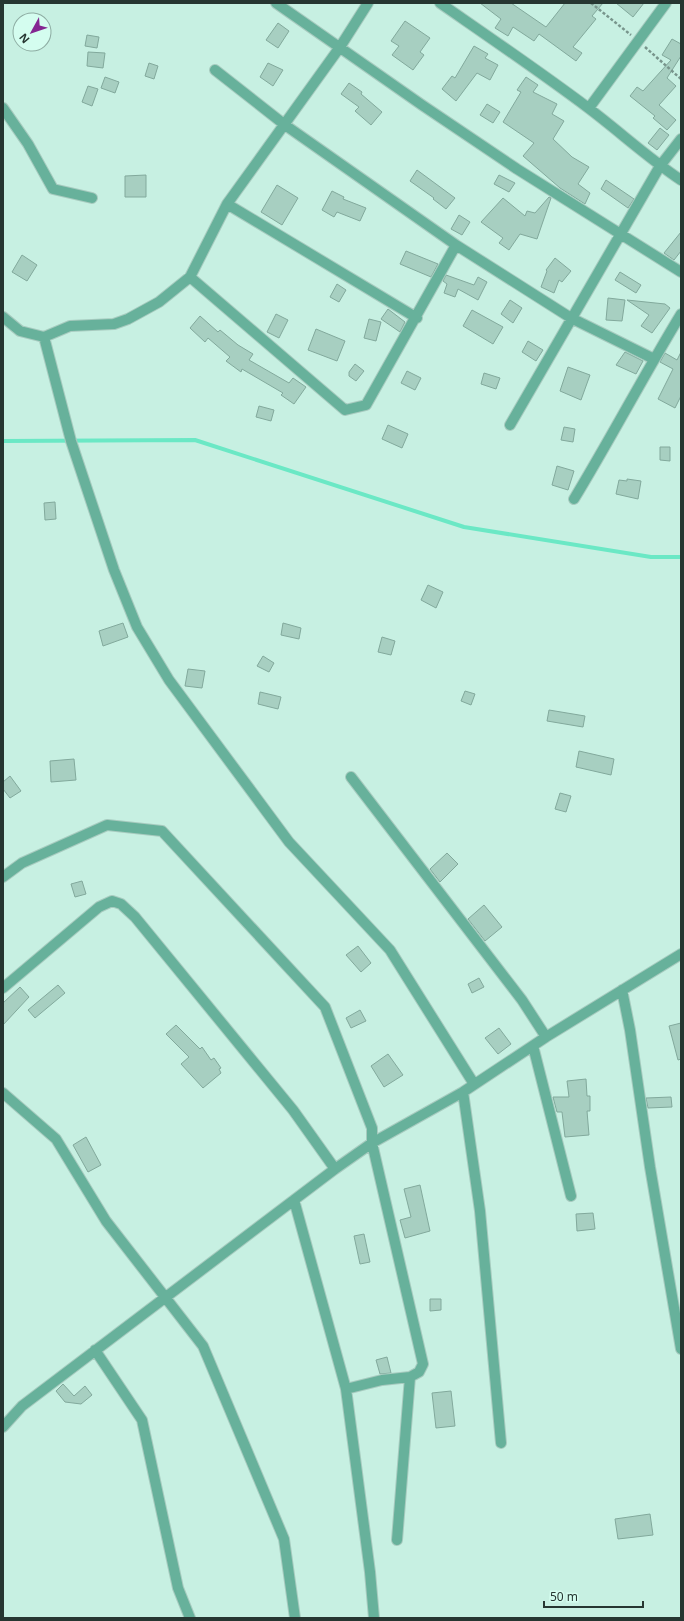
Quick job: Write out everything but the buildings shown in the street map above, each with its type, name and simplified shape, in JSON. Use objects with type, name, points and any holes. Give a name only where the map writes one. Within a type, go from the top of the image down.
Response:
[{"type":"street","points":[[276,3],[428,110],[620,235],[681,272]]},
{"type":"street","points":[[3,317],[20,331],[44,337],[70,326],[114,324],[128,319],[159,302],[190,277],[227,204],[340,47],[368,3]]},
{"type":"street","points":[[440,3],[589,108],[660,166],[681,180]]},
{"type":"street","points":[[589,108],[666,3]]},
{"type":"street","points":[[215,70],[285,125],[456,245],[571,318],[654,359]]},
{"type":"street","points":[[3,108],[28,144],[53,189],[92,198]]},
{"type":"street","points":[[510,425],[660,166],[681,139]]},
{"type":"street","points":[[227,204],[417,318]]},
{"type":"street","points":[[190,277],[345,410],[366,404],[417,318],[456,245]]},
{"type":"street","points":[[574,499],[607,445],[654,359],[681,314]]},
{"type":"street","points":[[44,337],[71,441],[114,570],[136,627],[169,680],[289,842],[390,950],[474,1084]]},
{"type":"street","points":[[351,777],[522,1000],[546,1037]]},
{"type":"street","points":[[3,877],[22,863],[107,825],[162,831],[325,1007],[372,1128],[372,1143],[424,1364],[419,1372],[410,1377],[382,1380],[346,1389]]},
{"type":"street","points":[[3,988],[99,908],[112,901],[121,904],[134,917],[293,1110],[335,1169]]},
{"type":"street","points":[[3,1427],[22,1406],[164,1297],[372,1143],[462,1092],[546,1037],[681,954]]},
{"type":"street","points":[[622,990],[630,1030],[650,1168],[681,1349]]},
{"type":"street","points":[[533,1046],[570,1196]]},
{"type":"street","points":[[462,1092],[480,1211],[500,1443]]},
{"type":"street","points":[[3,1093],[56,1139],[106,1221],[203,1346],[284,1539],[295,1618]]},
{"type":"street","points":[[294,1200],[346,1389],[370,1572],[374,1618]]},
{"type":"street","points":[[95,1350],[142,1420],[178,1588],[190,1618]]},
{"type":"street","points":[[397,1540],[410,1377]]},
{"type":"waterway","points":[[3,441],[195,440],[464,527],[651,557],[681,557]]}]
